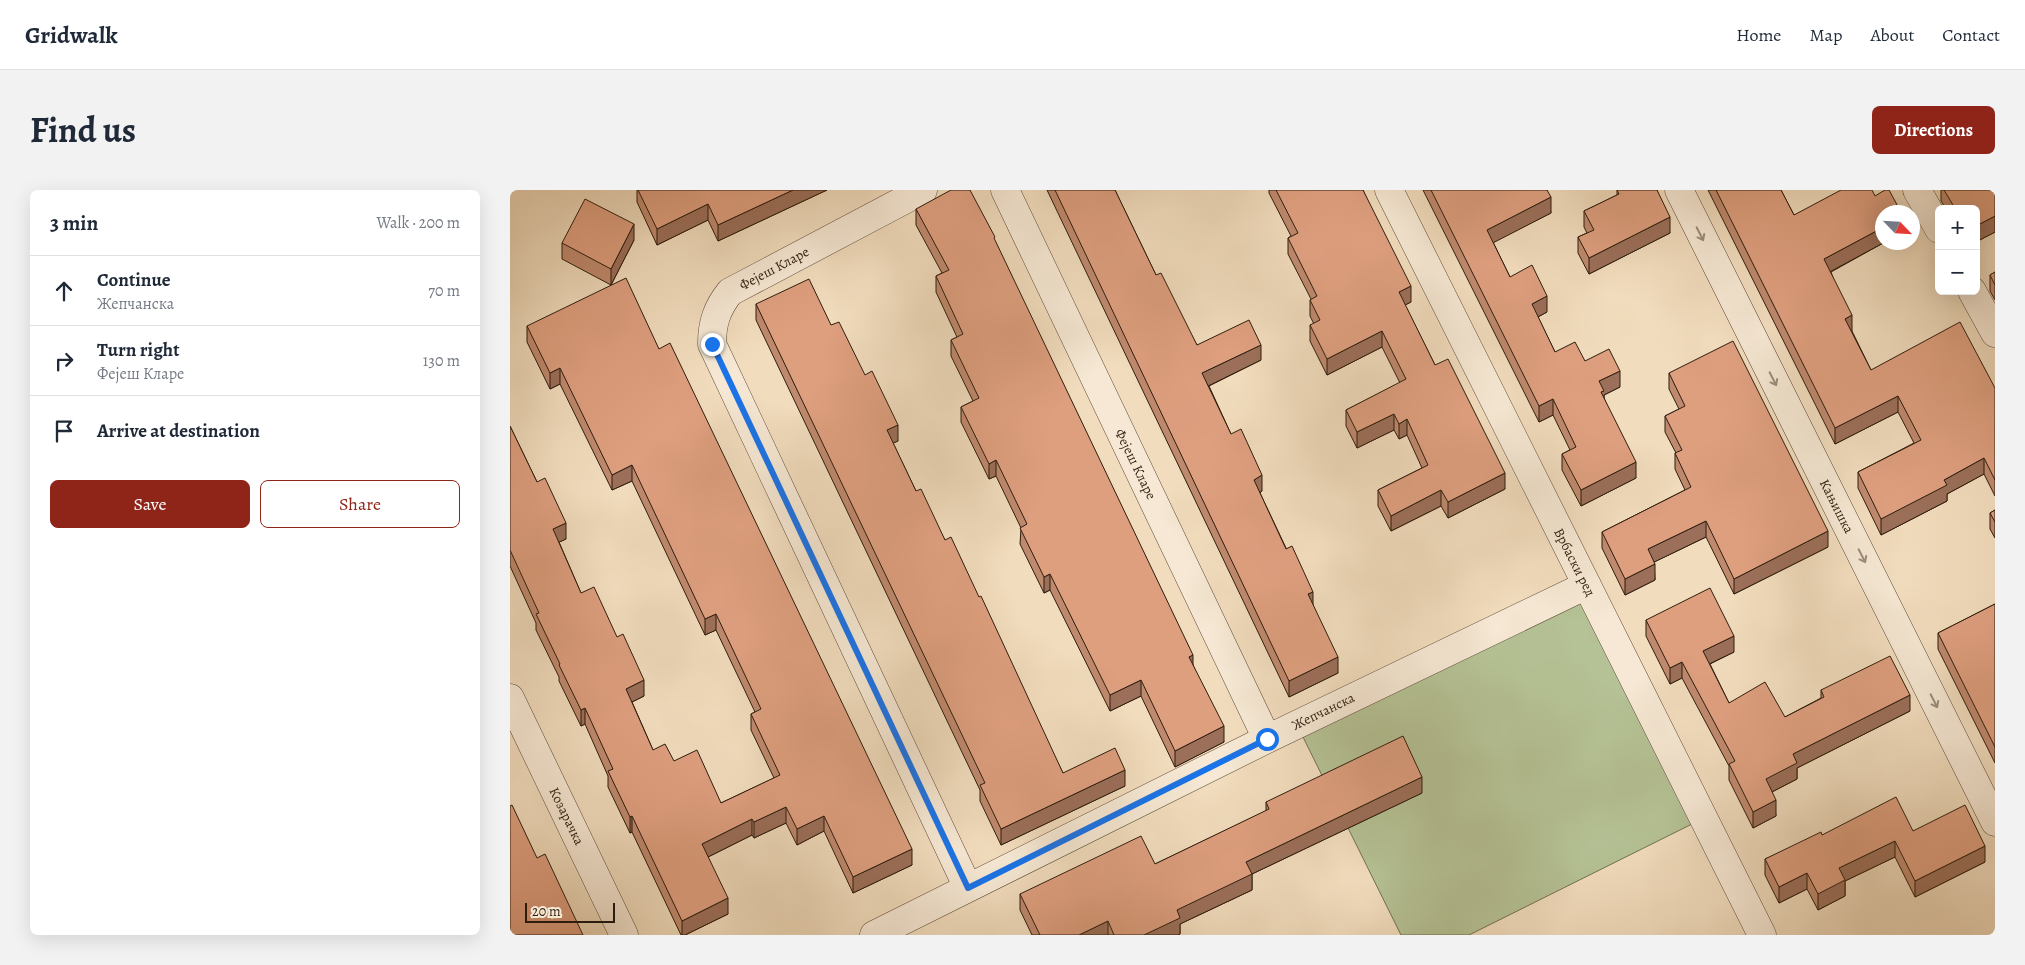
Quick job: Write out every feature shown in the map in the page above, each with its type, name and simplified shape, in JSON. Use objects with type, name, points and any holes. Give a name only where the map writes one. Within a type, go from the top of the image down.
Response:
[{"type":"street","name":"Фејеш Кларе","points":[[923,190],[730,292],[722,302],[714,320],[712,344],[968,888]]},
{"type":"street","name":"Фејеш Кларе","points":[[1005,190],[1267,739]]},
{"type":"street","name":"Врбаски ред","points":[[1389,190],[1762,935]]},
{"type":"street","name":"Кањишка","points":[[1679,190],[1995,822]]},
{"type":"street","points":[[1917,190],[1935,222]]},
{"type":"street","points":[[1974,295],[1995,333]]},
{"type":"street","name":"Жепчанска","points":[[874,935],[1267,739],[1587,585]]},
{"type":"street","name":"Козарачка","points":[[510,698],[624,935]]},
{"type":"green space","points":[[1579,594],[1692,824],[1469,935],[1401,935],[1301,733]]},
{"type":"building","points":[[638,190],[793,190],[718,225],[708,204],[657,229]]},
{"type":"building","points":[[951,190],[970,190],[995,237],[1193,655],[1189,657],[1224,726],[1175,751],[1141,680],[1110,695],[1050,574],[1044,577],[1020,528],[1027,524],[996,460],[989,464],[961,407],[979,398],[951,340],[963,334],[936,276],[949,270],[916,209]]},
{"type":"building","points":[[1055,190],[1115,190],[1156,275],[1161,273],[1197,345],[1249,320],[1261,345],[1202,373],[1231,434],[1241,429],[1262,475],[1254,480],[1286,549],[1292,546],[1313,592],[1308,594],[1338,657],[1289,681]]},
{"type":"building","points":[[1276,190],[1363,190],[1411,286],[1399,292],[1435,365],[1448,359],[1505,473],[1448,502],[1441,490],[1391,516],[1378,490],[1428,465],[1407,419],[1399,424],[1394,414],[1357,432],[1346,410],[1406,379],[1382,331],[1327,359],[1310,325],[1320,320],[1310,300],[1317,296],[1288,238],[1298,233]]},
{"type":"building","points":[[1431,190],[1547,190],[1551,197],[1487,230],[1510,277],[1532,265],[1547,296],[1532,304],[1555,352],[1575,342],[1585,361],[1609,349],[1620,371],[1599,381],[1604,391],[1601,392],[1636,462],[1581,490],[1562,454],[1576,447],[1553,399],[1539,406]]},
{"type":"building","points":[[1617,190],[1657,190],[1670,217],[1589,258],[1578,237],[1594,230],[1584,211],[1619,194]]},
{"type":"building","points":[[1716,190],[1781,190],[1794,215],[1841,190],[1872,190],[1875,196],[1885,190],[1889,190],[1897,205],[1875,205],[1875,232],[1824,259],[1852,315],[1845,319],[1871,370],[1960,322],[1995,388],[1995,480],[1984,458],[1944,480],[1947,485],[1881,519],[1858,472],[1921,440],[1898,396],[1835,428]]},
{"type":"building","points":[[1944,190],[1995,190],[1995,216],[1980,224],[1980,205],[1953,205]]},
{"type":"building","points":[[585,199],[634,224],[611,269],[562,243]]},
{"type":"building","points":[[1995,272],[1995,285],[1990,275]]},
{"type":"building","points":[[626,278],[659,349],[670,343],[912,849],[853,877],[824,816],[797,829],[786,807],[754,822],[752,819],[702,844],[728,898],[682,921],[632,816],[630,817],[608,771],[613,769],[585,708],[581,710],[559,665],[536,614],[539,613],[510,550],[510,426],[537,482],[545,478],[566,523],[553,529],[581,593],[594,587],[617,637],[623,634],[644,680],[626,689],[653,750],[665,744],[674,761],[697,750],[721,803],[780,775],[751,714],[761,709],[716,614],[705,619],[632,465],[612,475],[560,368],[550,373],[527,326]]},
{"type":"building","points":[[809,279],[831,325],[839,322],[865,375],[872,371],[898,425],[887,430],[916,491],[921,489],[945,540],[951,537],[979,597],[981,596],[1063,773],[1115,748],[1125,770],[1001,829],[980,785],[985,783],[756,304]]},
{"type":"building","points":[[1733,341],[1828,531],[1734,579],[1706,521],[1648,549],[1655,564],[1625,579],[1602,532],[1691,487],[1675,453],[1682,450],[1665,416],[1685,406],[1669,373]]},
{"type":"building","points":[[1995,510],[1995,522],[1990,513]]},
{"type":"building","points":[[1710,588],[1734,636],[1703,651],[1729,703],[1765,682],[1785,717],[1824,697],[1821,690],[1890,656],[1910,695],[1793,754],[1797,763],[1766,779],[1776,800],[1753,812],[1729,764],[1735,761],[1682,662],[1670,668],[1646,620]]},
{"type":"building","points":[[1995,604],[1995,747],[1938,633]]},
{"type":"building","points":[[1403,736],[1422,777],[1246,862],[1252,874],[1177,910],[1180,918],[1144,935],[1114,935],[1108,921],[1079,935],[1040,935],[1020,894],[1141,836],[1155,864],[1269,809],[1266,802]]},
{"type":"building","points":[[1896,797],[1913,831],[1965,805],[1985,846],[1915,881],[1895,841],[1839,868],[1845,880],[1818,894],[1807,873],[1779,887],[1765,859],[1821,832],[1822,835]]},
{"type":"building","points":[[512,805],[537,858],[545,854],[583,935],[510,935],[510,806]]},
{"type":"route","points":[[712,344],[968,888],[1267,739]]}]
